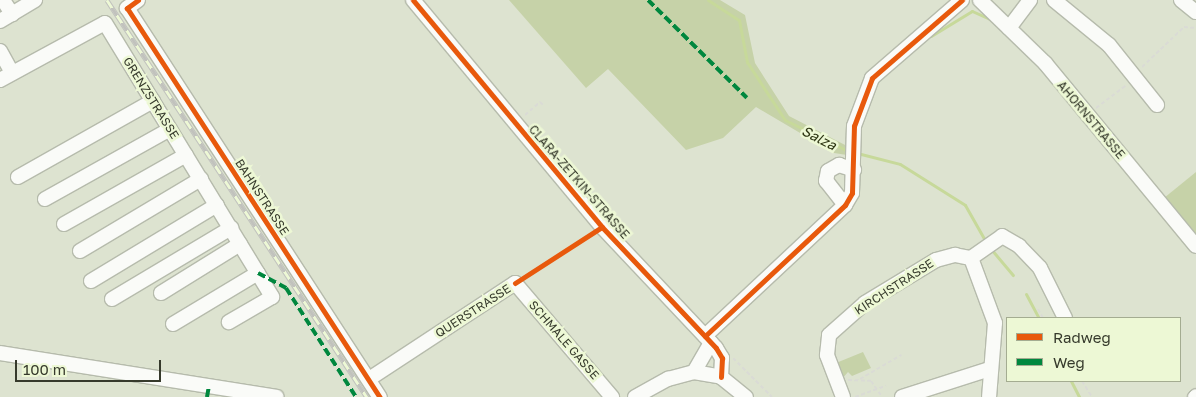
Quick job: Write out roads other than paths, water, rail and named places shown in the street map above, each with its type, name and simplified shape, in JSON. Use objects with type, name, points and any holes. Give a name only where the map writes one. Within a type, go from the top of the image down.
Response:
[{"type":"street","points":[[4,0],[6,18],[34,0]]},
{"type":"street","name":"CLARA-ZETKIN-STRASSE","points":[[413,0],[602,227],[708,340],[722,358],[721,377]]},
{"type":"street","points":[[694,372],[708,340],[845,205],[852,193],[858,106],[872,78],[962,0]]},
{"type":"street","name":"AHORNSTRASSE","points":[[980,0],[1044,64],[1196,246]]},
{"type":"street","points":[[1009,28],[1030,0]]},
{"type":"street","points":[[1054,0],[1109,45],[1157,105]]},
{"type":"street","points":[[1181,0],[1196,12]]},
{"type":"street","name":"BAHNSTRASSE","points":[[133,4],[380,397]]},
{"type":"street","name":"GRENZSTRASSE","points":[[6,76],[104,24],[272,297],[230,322]]},
{"type":"street","points":[[0,51],[6,76]]},
{"type":"street","points":[[18,177],[153,101]]},
{"type":"street","points":[[45,199],[170,129]]},
{"type":"street","points":[[64,224],[186,155]]},
{"type":"street","points":[[845,205],[826,181],[828,171],[854,158]]},
{"type":"street","points":[[80,251],[201,179]]},
{"type":"street","points":[[90,281],[217,205]]},
{"type":"street","points":[[112,299],[231,228]]},
{"type":"street","points":[[988,397],[994,323],[971,258],[988,244],[1002,236],[1031,257],[1064,317]]},
{"type":"street","points":[[161,293],[240,244]]},
{"type":"street","name":"KIRCHSTRASSE","points":[[844,397],[836,384],[826,344],[837,326],[865,303],[936,260],[955,254],[971,258]]},
{"type":"street","points":[[173,324],[258,273]]},
{"type":"street","name":"QUERSTRASSE","points":[[369,379],[515,283]]},
{"type":"street","name":"SCHMALE GASSE","points":[[515,283],[612,397]]},
{"type":"street","points":[[0,352],[208,392],[277,397]]},
{"type":"street","points":[[902,397],[990,369]]},
{"type":"street","points":[[635,397],[668,379],[694,372],[721,377],[746,397]]},
{"type":"waterway","name":"Salza","points":[[708,0],[739,20],[747,62],[785,120],[848,151]]},
{"type":"waterway","points":[[931,36],[972,11],[990,19]]},
{"type":"waterway","name":"Salza","points":[[857,153],[900,164],[965,205],[986,242]]},
{"type":"waterway","name":"Salza","points":[[991,249],[1013,275]]},
{"type":"waterway","name":"Salza","points":[[1026,294],[1038,317]]},
{"type":"waterway","name":"Salza","points":[[1072,382],[1079,397]]},
{"type":"railway","points":[[107,0],[367,397]]}]
